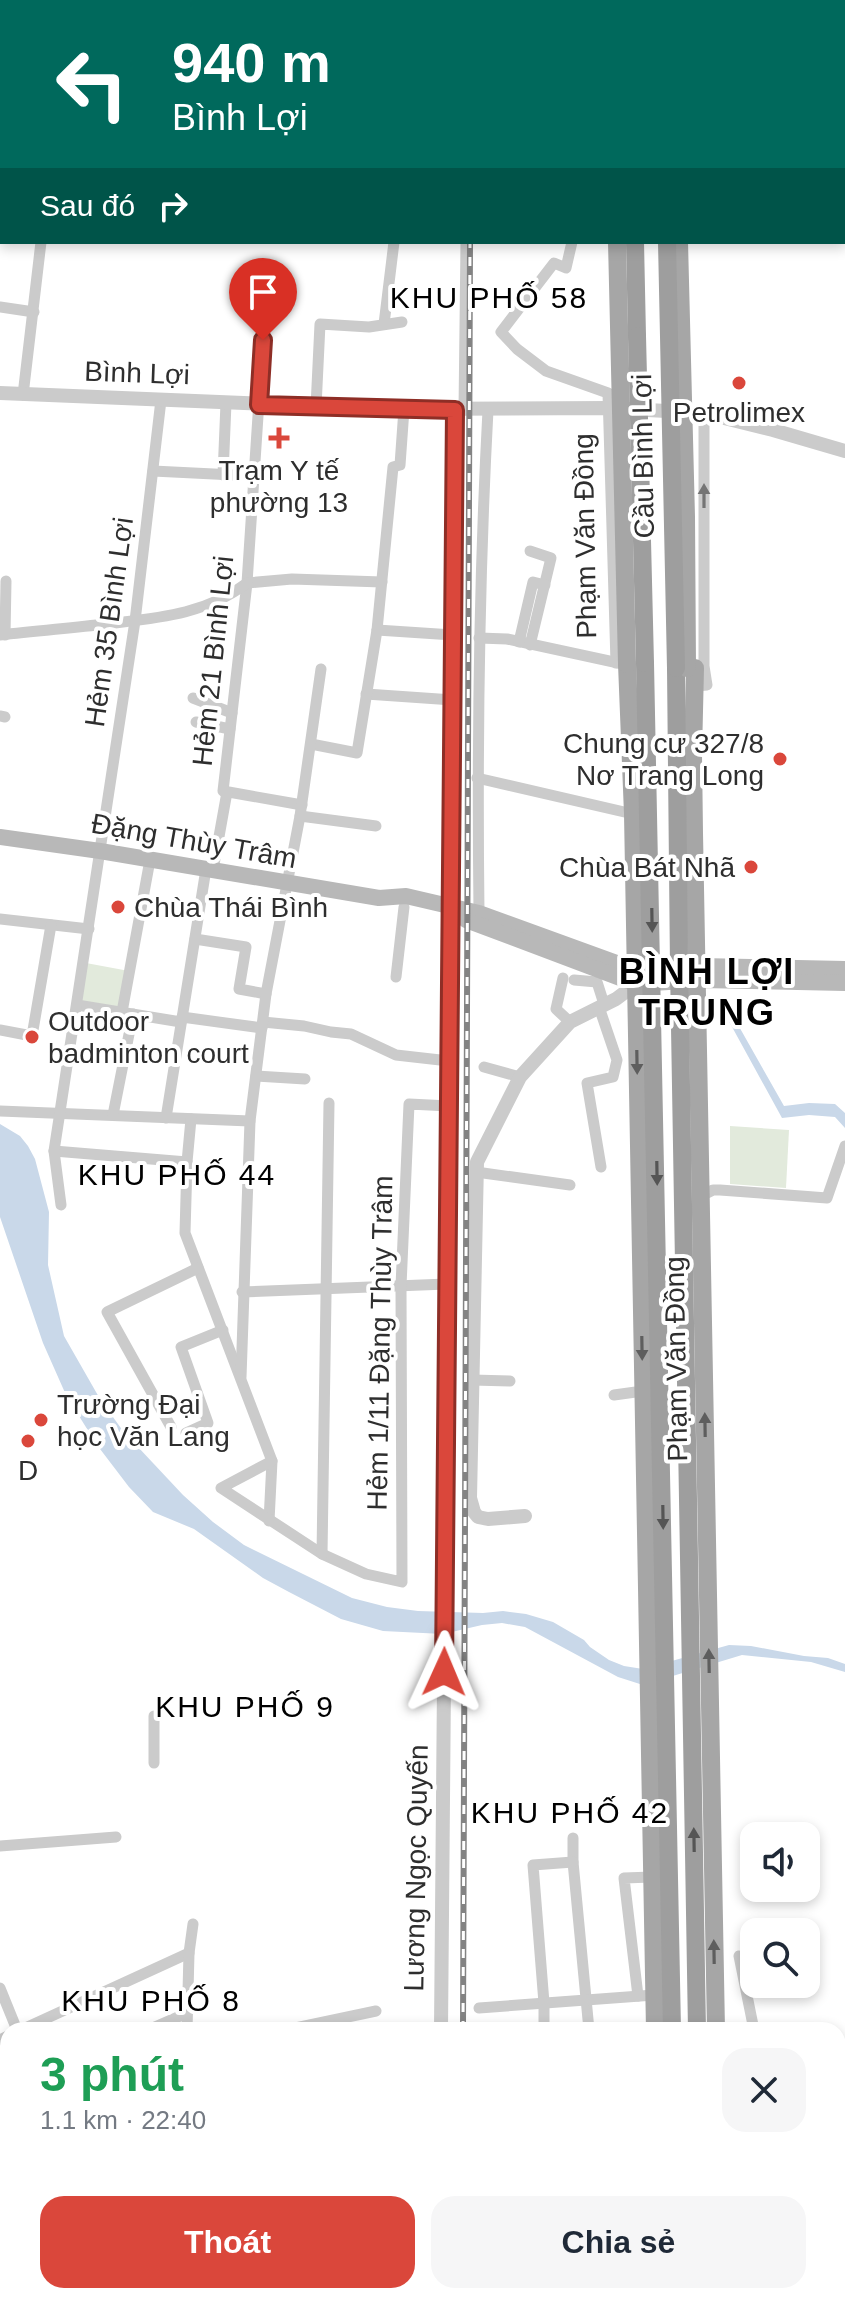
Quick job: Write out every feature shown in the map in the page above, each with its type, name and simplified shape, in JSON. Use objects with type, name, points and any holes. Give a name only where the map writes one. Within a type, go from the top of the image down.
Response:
[{"type":"highway","name":"Cầu Bình Lợi","points":[[631,664],[635,244]]},
{"type":"highway","name":"Cầu Bình Lợi","points":[[667,244],[692,675]]},
{"type":"highway","name":"Phạm Văn Đồng","points":[[631,664],[641,815],[661,1877],[671,2022]]},
{"type":"highway","name":"Phạm Văn Đồng","points":[[692,675],[677,846],[688,974],[691,1133],[701,1736],[697,2022]]},
{"type":"main road","name":"Cầu Bình Lợi","points":[[617,244],[631,664]]},
{"type":"main road","name":"Cầu Bình Lợi","points":[[626,244],[631,664]]},
{"type":"main road","name":"Cầu Bình Lợi","points":[[679,244],[692,675]]},
{"type":"main road","name":"Cầu Bình Lợi","points":[[686,244],[692,675]]},
{"type":"main road","name":"Phạm Văn Đồng","points":[[688,974],[692,675]]},
{"type":"main road","name":"Đặng Thùy Trâm","points":[[0,837],[379,898],[404,907],[479,913],[644,977]]},
{"type":"main road","name":"Đặng Thùy Trâm","points":[[379,898],[406,896],[468,920],[644,977]]},
{"type":"main road","points":[[644,977],[845,969]]},
{"type":"main road","points":[[688,974],[845,983]]},
{"type":"main road","name":"Phạm Văn Đồng","points":[[644,977],[643,1391],[656,1588]]},
{"type":"main road","name":"Phạm Văn Đồng","points":[[691,1133],[701,1196],[698,1588]]},
{"type":"main road","name":"Phạm Văn Đồng","points":[[701,1736],[716,2022]]},
{"type":"main road","name":"Phạm Văn Đồng","points":[[653,2022],[646,1996],[661,1877]]},
{"type":"street","points":[[23,395],[40,244]]},
{"type":"street","points":[[384,324],[394,244]]},
{"type":"street","points":[[460,410],[466,244]]},
{"type":"street","points":[[572,244],[566,268],[554,263],[501,332],[546,371],[608,393],[610,408]]},
{"type":"street","points":[[0,307],[34,312]]},
{"type":"street","points":[[316,407],[320,324],[369,327],[402,322]]},
{"type":"street","name":"Hẻm 21 Bình Lợi","points":[[166,1118],[195,939],[227,792],[223,791],[247,583],[263,340]]},
{"type":"street","name":"Bình Lợi","points":[[0,393],[316,407],[460,410],[610,408],[704,413],[845,451]]},
{"type":"street","name":"Hẻm 35 Bình Lợi","points":[[61,1205],[54,1151],[135,621],[161,400]]},
{"type":"street","points":[[223,475],[226,403]]},
{"type":"street","name":"Phạm Văn Đồng","points":[[610,408],[631,664]]},
{"type":"street","points":[[311,744],[357,753],[377,630],[393,467],[400,465],[404,409]]},
{"type":"street","name":"Lương Ngọc Quyến","points":[[441,2022],[453,635],[460,410]]},
{"type":"street","points":[[479,913],[479,638],[488,410]]},
{"type":"street","name":"Phạm Văn Đồng","points":[[692,675],[704,651],[704,413]]},
{"type":"street","points":[[153,471],[254,476]]},
{"type":"street","points":[[524,643],[545,585],[551,558],[530,551]]},
{"type":"street","points":[[6,581],[2,635],[167,617],[199,610],[232,595],[247,583],[292,579],[382,582]]},
{"type":"street","points":[[377,630],[453,635]]},
{"type":"street","points":[[479,638],[507,639],[631,664]]},
{"type":"street","points":[[241,1377],[250,1121],[266,994],[301,810],[321,669]]},
{"type":"street","points":[[366,694],[453,700]]},
{"type":"street","points":[[193,698],[232,713]]},
{"type":"street","points":[[196,722],[230,729]]},
{"type":"street","points":[[477,778],[641,815]]},
{"type":"street","points":[[227,792],[376,826]]},
{"type":"street","points":[[113,1115],[150,860]]},
{"type":"street","points":[[396,977],[404,907]]},
{"type":"street","points":[[0,919],[89,929]]},
{"type":"street","points":[[0,1030],[32,1036],[51,925]]},
{"type":"street","points":[[195,939],[246,947],[239,989],[266,994]]},
{"type":"street","points":[[525,1516],[478,1517],[470,1498],[477,1162],[520,1077],[570,1022],[644,977]]},
{"type":"street","points":[[570,1022],[556,1009],[569,979],[597,982],[617,1060],[613,1077],[587,1083],[601,1167]]},
{"type":"street","points":[[77,1005],[182,1019],[304,1026],[351,1034],[396,1055],[449,1061]]},
{"type":"street","points":[[484,1067],[520,1077]]},
{"type":"street","points":[[256,1076],[305,1079]]},
{"type":"street","name":"Hẻm 1/11 Đặng Thùy Trâm","points":[[329,1103],[322,1554],[366,1574],[402,1582],[401,1286],[409,1104],[449,1106]]},
{"type":"street","points":[[0,1111],[250,1121]]},
{"type":"street","points":[[191,1119],[185,1233],[272,1461],[269,1521]]},
{"type":"street","points":[[701,1196],[720,1190],[827,1198],[845,1146]]},
{"type":"street","points":[[54,1151],[187,1162]]},
{"type":"street","points":[[476,1172],[570,1185]]},
{"type":"street","points":[[171,1427],[107,1312],[198,1268]]},
{"type":"street","points":[[242,1292],[447,1284]]},
{"type":"street","points":[[186,1433],[208,1423],[181,1347],[223,1330]]},
{"type":"street","points":[[472,1380],[510,1381]]},
{"type":"street","points":[[614,1395],[643,1391]]},
{"type":"street","points":[[272,1461],[221,1488],[322,1554]]},
{"type":"street","points":[[154,1716],[154,1763]]},
{"type":"street","points":[[0,1846],[116,1837]]},
{"type":"street","points":[[573,1838],[588,2022]]},
{"type":"street","points":[[544,2022],[533,1865],[573,1862]]},
{"type":"street","name":"Phạm Văn Đồng","points":[[646,1996],[624,1878],[661,1877]]},
{"type":"street","points":[[187,2022],[193,1924]]},
{"type":"street","points":[[37,2022],[189,1953]]},
{"type":"street","points":[[739,1956],[752,2022]]},
{"type":"street","points":[[0,1988],[15,2022]]},
{"type":"street","points":[[479,2008],[646,1996]]},
{"type":"street","points":[[324,2022],[376,2011]]},
{"type":"street","points":[[166,2022],[187,2013]]},
{"type":"shaded area","points":[[86,963],[129,971],[121,1012],[79,1004]]},
{"type":"shaded area","points":[[730,1126],[789,1130],[786,1188],[730,1184]]},
{"type":"water","points":[[724,1000],[784,1106],[835,1104],[845,1113],[845,1128],[835,1117],[809,1115],[782,1118],[720,1005]]},
{"type":"water","points":[[0,1124],[20,1136],[35,1159],[49,1212],[48,1265],[64,1336],[100,1399],[123,1431],[183,1495],[244,1545],[352,1598],[387,1607],[418,1611],[503,1611],[553,1622],[584,1640],[609,1660],[624,1666],[643,1669],[729,1645],[828,1658],[845,1664],[845,1672],[811,1662],[742,1655],[643,1685],[618,1677],[525,1627],[502,1623],[443,1634],[383,1631],[341,1619],[263,1578],[194,1529],[153,1512],[97,1445],[66,1395],[43,1343],[0,1217]]},
{"type":"railway","points":[[463,2022],[470,244]]},
{"type":"place","name":"Petrolimex","points":[[739,383]]},
{"type":"place","name":"Trạm Y tế phường 13","points":[[279,438]]},
{"type":"place","name":"Chung cư 327/8 Nơ Trang Long","points":[[780,759]]},
{"type":"place","name":"Chùa Bát Nhã","points":[[751,867]]},
{"type":"place","name":"Chùa Thái Bình","points":[[118,907]]},
{"type":"place","name":"Outdoor badminton court","points":[[32,1037]]},
{"type":"place","name":"Trường Đại học Văn Lang","points":[[41,1420]]},
{"type":"place","name":"D","points":[[28,1441]]},
{"type":"district","name":"KHU PHỐ 58","points":[[489,297]]},
{"type":"district","name":"BÌNH LỢI TRUNG","points":[[707,992]]},
{"type":"district","name":"KHU PHỐ 44","points":[[177,1174]]},
{"type":"district","name":"KHU PHỐ 9","points":[[245,1706]]},
{"type":"district","name":"KHU PHỐ 42","points":[[570,1812]]},
{"type":"district","name":"KHU PHỐ 8","points":[[151,2000]]},
{"type":"route","points":[[263,340],[259,405],[455,410],[444,1672]]}]
